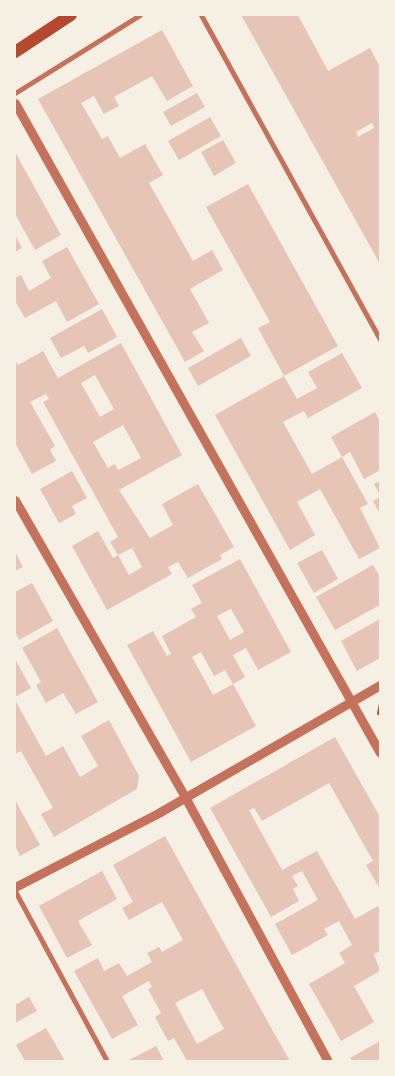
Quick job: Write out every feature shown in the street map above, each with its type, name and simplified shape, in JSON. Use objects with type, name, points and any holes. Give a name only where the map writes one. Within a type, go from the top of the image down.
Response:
[{"type":"main road","points":[[15,52],[71,15]]},
{"type":"street","points":[[15,93],[140,15]]},
{"type":"street","points":[[201,15],[380,340]]},
{"type":"street","points":[[15,103],[380,753]]},
{"type":"street","points":[[15,500],[185,797],[328,1061]]},
{"type":"street","points":[[15,887],[185,797],[380,684]]},
{"type":"street","points":[[15,891],[107,1061]]},
{"type":"path","points":[[378,713],[380,702]]},
{"type":"building","points":[[241,15],[298,15],[328,71],[370,48],[380,67],[380,264]],"holes":[[[372,123],[374,128],[358,137],[356,132]]]},
{"type":"building","points":[[162,30],[193,86],[167,101],[152,76],[114,97],[119,106],[104,114],[94,96],[81,103],[102,139],[108,136],[120,158],[145,144],[163,175],[149,183],[193,261],[212,250],[223,270],[190,289],[209,323],[192,332],[204,351],[185,362],[38,99]]},
{"type":"building","points":[[197,93],[205,107],[171,126],[163,112]]},
{"type":"building","points":[[210,117],[221,136],[179,160],[168,141]]},
{"type":"building","points":[[223,140],[236,163],[214,176],[201,152]]},
{"type":"building","points":[[15,152],[61,235],[35,250],[15,214]]},
{"type":"building","points":[[248,184],[338,346],[284,376],[258,328],[270,322],[206,207]]},
{"type":"building","points":[[15,235],[22,248],[15,252]]},
{"type":"building","points":[[67,247],[99,304],[67,322],[56,301],[25,318],[15,301],[15,278],[21,275],[29,291],[51,278],[42,261]]},
{"type":"building","points":[[102,309],[117,337],[88,353],[84,346],[61,358],[50,338]]},
{"type":"building","points":[[241,338],[251,356],[198,386],[188,368]]},
{"type":"building","points":[[121,343],[182,455],[119,490],[150,538],[173,525],[162,504],[198,484],[234,547],[220,555],[222,559],[188,578],[178,562],[168,567],[172,574],[107,610],[72,546],[98,531],[113,558],[118,555],[110,542],[118,537],[43,402],[49,399],[46,394],[30,402],[55,446],[50,450],[56,461],[32,474],[15,443],[15,360],[18,365],[43,351],[58,378]],"holes":[[[95,375],[114,409],[100,417],[81,383]],[[123,425],[141,458],[118,470],[115,464],[108,468],[93,442]],[[132,548],[142,567],[129,575],[118,555]]]},
{"type":"building","points":[[342,353],[362,388],[308,418],[304,411],[283,422],[312,474],[342,457],[368,504],[360,508],[380,548],[359,559],[320,489],[297,502],[315,535],[290,550],[215,415],[284,376],[297,399],[317,388],[308,372]]},
{"type":"building","points":[[375,412],[380,421],[380,470],[364,479],[350,452],[342,457],[331,437]]},
{"type":"building","points":[[72,471],[87,498],[72,506],[76,514],[59,523],[40,489]]},
{"type":"building","points":[[380,481],[380,495],[374,484]]},
{"type":"building","points":[[380,497],[380,514],[373,501]]},
{"type":"building","points":[[322,550],[338,579],[314,593],[297,563]]},
{"type":"building","points":[[15,552],[23,567],[15,571]]},
{"type":"building","points":[[240,559],[291,652],[258,670],[246,648],[233,655],[245,677],[233,684],[256,726],[191,762],[127,645],[153,631],[167,656],[171,654],[162,636],[196,617],[191,609],[202,603],[192,585]],"holes":[[[231,609],[244,632],[230,640],[217,616]],[[201,652],[214,676],[225,670],[233,684],[213,695],[192,657]]]},
{"type":"building","points":[[373,565],[380,577],[380,605],[335,630],[316,597]]},
{"type":"building","points":[[32,583],[53,621],[19,640],[15,632],[15,592]]},
{"type":"building","points":[[380,619],[380,658],[357,671],[341,641]]},
{"type":"building","points":[[57,628],[98,702],[76,714],[63,693],[46,703],[36,685],[41,682],[22,648]]},
{"type":"building","points":[[15,659],[31,688],[15,697]]},
{"type":"building","points":[[15,700],[46,756],[63,746],[80,777],[98,766],[81,736],[109,720],[139,776],[137,789],[54,837],[41,814],[53,808],[21,751],[15,754]]},
{"type":"building","points":[[335,737],[380,817],[380,889],[366,865],[373,861],[329,783],[262,821],[254,808],[249,810],[282,870],[317,851],[355,919],[378,906],[380,910],[380,951],[374,954],[380,971],[354,986],[374,1022],[341,1041],[309,984],[345,963],[339,953],[352,945],[339,921],[324,929],[328,935],[292,955],[275,924],[318,900],[302,871],[292,876],[298,886],[293,889],[299,901],[271,917],[210,808]]},
{"type":"building","points":[[15,800],[40,845],[20,856],[15,846]]},
{"type":"building","points":[[165,836],[290,1061],[187,1061],[174,1038],[168,1041],[155,1017],[161,1013],[148,989],[152,987],[149,981],[122,996],[138,1025],[112,1039],[74,971],[98,958],[104,971],[119,963],[127,976],[152,962],[147,953],[159,947],[162,952],[183,940],[162,902],[129,920],[122,908],[133,902],[113,865]],"holes":[[[202,989],[224,1029],[197,1044],[175,1003]]]},
{"type":"building","points":[[102,871],[117,899],[78,921],[92,945],[67,958],[39,906]]},
{"type":"building","points":[[29,997],[37,1011],[15,1023],[15,1005]]},
{"type":"building","points":[[46,1028],[65,1061],[25,1061],[16,1045]]},
{"type":"building","points":[[380,1041],[380,1061],[352,1061],[350,1058]]},
{"type":"building","points":[[156,1046],[164,1061],[127,1061]]}]
